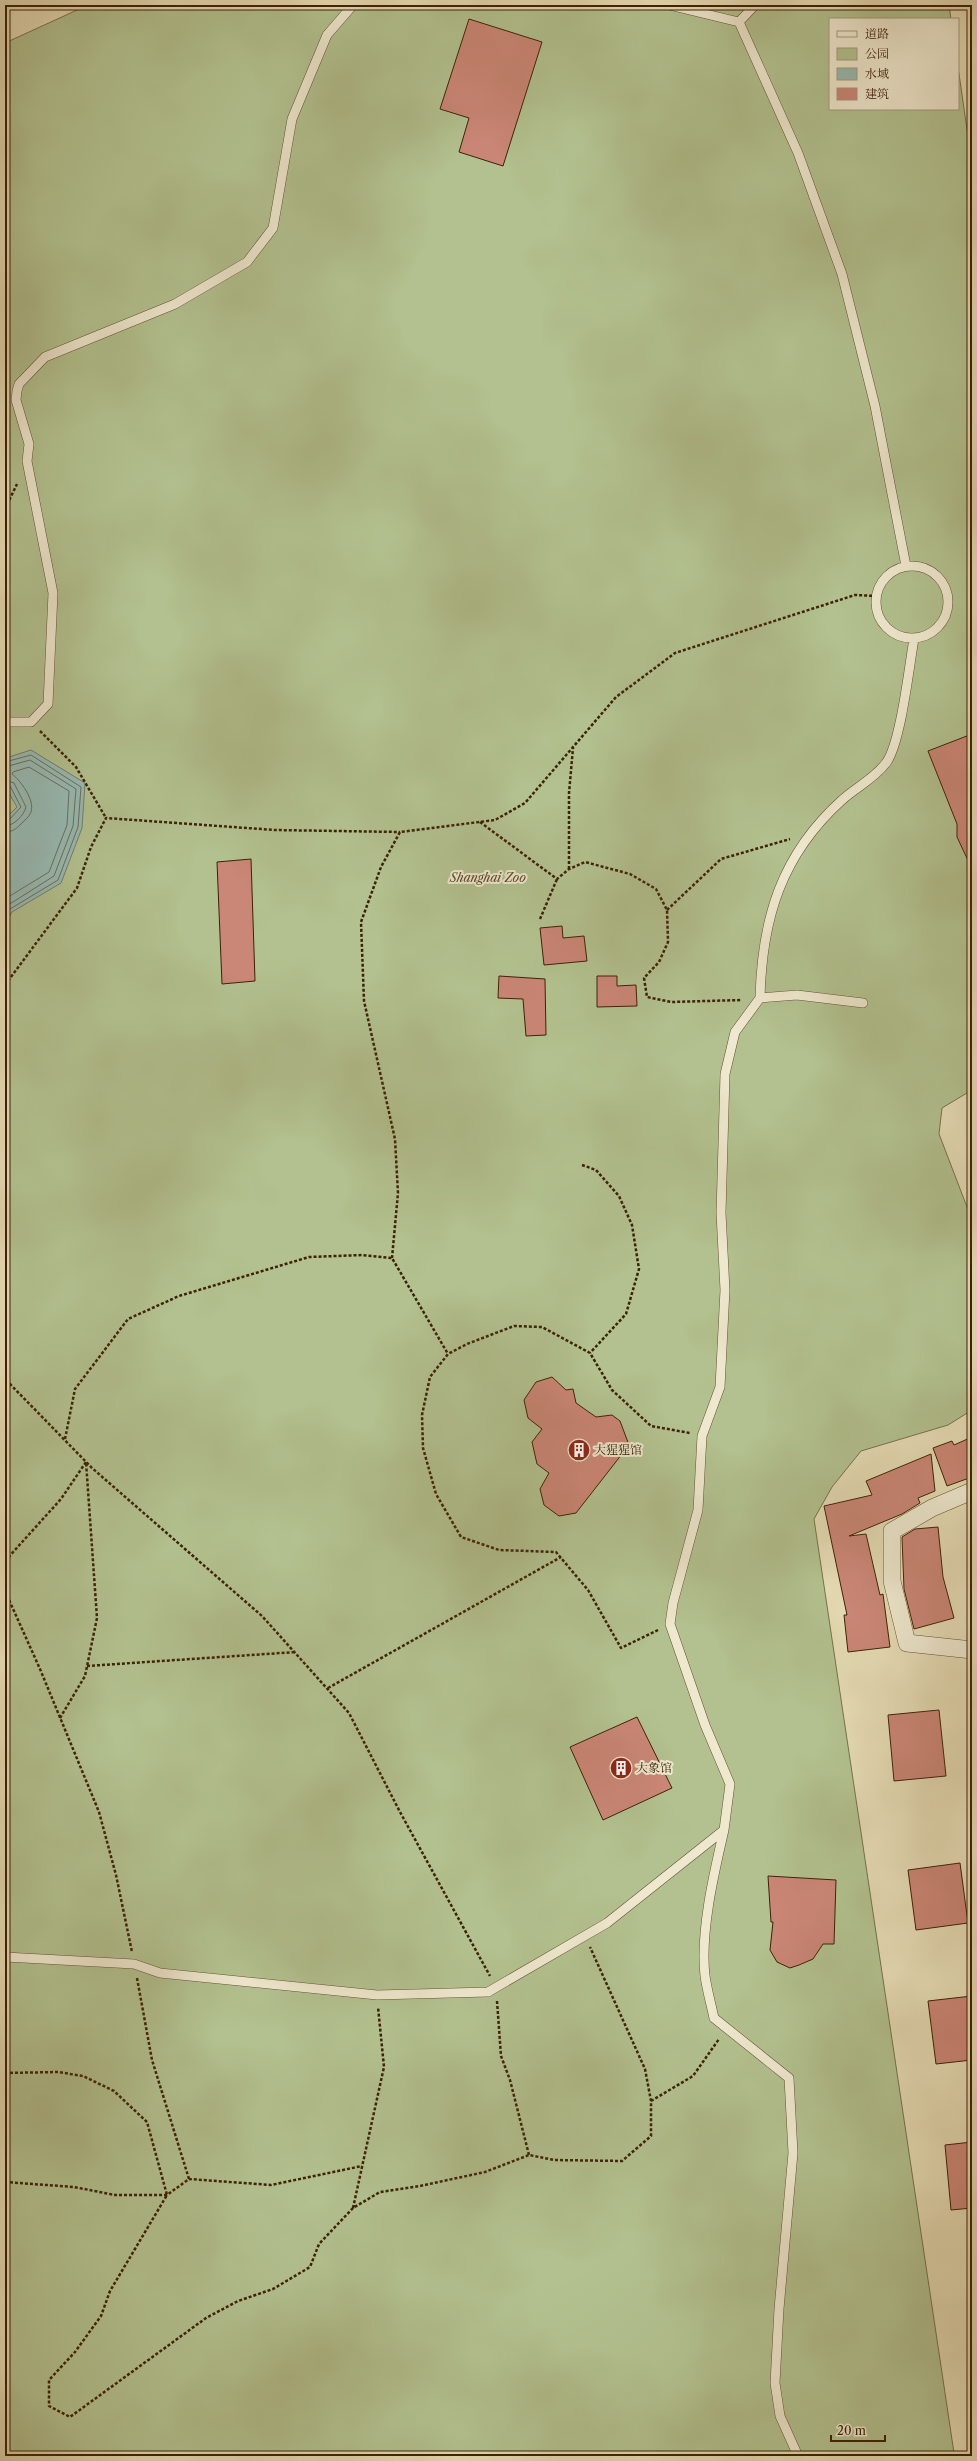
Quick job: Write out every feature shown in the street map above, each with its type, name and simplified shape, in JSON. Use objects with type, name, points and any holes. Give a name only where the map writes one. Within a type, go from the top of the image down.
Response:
[{"type":"street","points":[[972,1491],[932,1508],[892,1531],[892,1574],[907,1643],[972,1650]]},
{"type":"lane","points":[[5,722],[31,722],[48,704],[53,593],[27,461],[29,444],[16,400],[19,384],[45,357],[175,304],[247,262],[273,228],[292,120],[328,35],[352,5]]},
{"type":"lane","points":[[669,5],[738,22]]},
{"type":"lane","points":[[738,22],[755,5]]},
{"type":"lane","points":[[969,5],[972,8]]},
{"type":"lane","points":[[738,22],[798,153],[842,274],[875,406],[906,566]]},
{"type":"lane","points":[[906,566],[918,566],[935,574],[946,590],[948,600],[948,609],[940,626],[932,633],[914,639],[896,636],[881,623],[875,605],[876,596],[884,579],[891,572],[906,566]]},
{"type":"lane","points":[[798,2456],[780,2416],[775,2383],[779,2309],[793,2153],[789,2078],[714,2018],[705,1975],[706,1941],[712,1880],[724,1830],[730,1784],[705,1725],[670,1624],[698,1510],[702,1436],[720,1388],[725,1290],[721,1213],[725,1074],[735,1032],[760,998],[761,958],[772,907],[785,874],[810,835],[842,799],[868,782],[887,762],[896,738],[914,639]]},
{"type":"lane","points":[[760,998],[797,995],[863,1003]]},
{"type":"lane","points":[[5,1957],[134,1964],[160,1973],[377,1995],[488,1992],[607,1923],[724,1830]]},
{"type":"path","points":[[5,509],[27,461]]},
{"type":"path","points":[[106,818],[275,830],[400,832],[495,820],[525,803],[616,697],[675,653],[855,595],[876,596]]},
{"type":"path","points":[[31,722],[76,767],[106,818]]},
{"type":"path","points":[[569,869],[569,793],[572,748]]},
{"type":"path","points":[[5,985],[77,888],[91,847],[106,818]]},
{"type":"path","points":[[480,822],[557,879]]},
{"type":"path","points":[[400,832],[381,866],[361,922],[364,1001],[395,1139],[398,1193],[392,1258],[448,1354]]},
{"type":"path","points":[[667,910],[720,858],[784,840],[810,835]]},
{"type":"path","points":[[540,919],[557,879],[569,869],[585,862],[630,874],[656,889],[667,910],[668,942],[658,962],[644,978],[646,997],[671,1002],[760,998]]},
{"type":"path","points":[[582,1165],[596,1170],[619,1196],[632,1226],[639,1269],[626,1314],[590,1353]]},
{"type":"path","points":[[65,1439],[75,1389],[128,1319],[179,1296],[309,1257],[362,1255],[392,1258]]},
{"type":"path","points":[[670,1624],[621,1648],[588,1590],[556,1552],[499,1550],[461,1537],[436,1494],[423,1448],[422,1415],[430,1377],[448,1354],[514,1326],[542,1327],[590,1353],[612,1390],[651,1426],[702,1436]]},
{"type":"path","points":[[5,1375],[8,1382],[86,1461],[222,1579],[262,1616],[296,1652],[349,1713],[400,1812],[496,1987],[501,2056],[510,2080],[529,2155]]},
{"type":"path","points":[[5,1561],[62,1499],[86,1461]]},
{"type":"path","points":[[60,1718],[85,1676],[97,1618],[86,1461]]},
{"type":"path","points":[[328,1688],[561,1557]]},
{"type":"path","points":[[5,1591],[99,1812],[116,1875],[152,2060],[189,2179]]},
{"type":"path","points":[[87,1666],[296,1652]]},
{"type":"path","points":[[362,2166],[271,2185],[189,2179],[167,2194],[110,2291],[101,2316],[75,2352],[49,2380],[49,2406],[70,2417],[206,2318],[238,2301],[273,2289],[310,2267],[319,2244],[353,2208],[380,2192],[420,2186],[485,2172],[529,2155],[554,2160],[622,2161],[651,2136],[651,2100],[645,2069],[585,1935]]},
{"type":"path","points":[[353,2208],[384,2066],[377,1995]]},
{"type":"path","points":[[651,2100],[693,2076],[726,2028]]},
{"type":"path","points":[[5,2073],[58,2072],[83,2076],[114,2091],[147,2122],[167,2194]]},
{"type":"path","points":[[5,2182],[74,2187],[115,2194],[167,2194]]},
{"type":"green space","name":"Shanghai Zoo","points":[[88,5],[949,5],[951,18],[829,18],[829,110],[959,110],[959,74],[972,164],[972,1090],[942,1108],[939,1134],[972,1220],[972,1410],[948,1425],[861,1451],[832,1487],[814,1519],[954,2453],[915,2456],[5,2456],[5,43]]},
{"type":"water","points":[[31,750],[85,783],[82,828],[61,883],[12,912],[5,924],[5,819],[17,807],[5,786],[6,758]]},
{"type":"building","points":[[469,19],[542,42],[503,166],[459,152],[469,118],[440,109]]},
{"type":"building","points":[[972,734],[972,869],[957,837],[957,824],[928,751]]},
{"type":"building","points":[[251,859],[255,981],[222,984],[217,862]]},
{"type":"building","points":[[562,926],[563,938],[584,936],[587,961],[544,965],[540,928]]},
{"type":"building","points":[[499,976],[545,979],[546,1035],[526,1036],[523,999],[498,998]]},
{"type":"building","points":[[597,976],[617,976],[617,986],[636,985],[637,1006],[597,1007]]},
{"type":"building","name":"大猩猩馆","points":[[552,1377],[566,1390],[573,1389],[576,1403],[596,1417],[612,1415],[620,1421],[629,1445],[576,1513],[559,1516],[544,1505],[540,1489],[549,1473],[537,1464],[532,1442],[542,1429],[528,1418],[524,1400],[536,1382]]},
{"type":"building","points":[[972,1437],[972,1477],[947,1486],[933,1448],[952,1441],[954,1445]]},
{"type":"building","points":[[931,1454],[935,1491],[918,1498],[920,1503],[902,1514],[849,1536],[866,1534],[880,1595],[883,1594],[890,1647],[848,1652],[844,1615],[847,1615],[824,1506],[872,1495],[866,1481]]},
{"type":"building","points":[[938,1527],[943,1577],[954,1618],[914,1629],[904,1589],[902,1537],[915,1529]]},
{"type":"building","points":[[939,1710],[946,1776],[894,1781],[888,1715]]},
{"type":"building","name":"大象馆","points":[[637,1717],[672,1788],[603,1820],[570,1747]]},
{"type":"building","points":[[960,1863],[968,1923],[916,1930],[908,1870]]},
{"type":"building","points":[[768,1876],[836,1880],[834,1944],[823,1944],[813,1959],[790,1968],[777,1962],[770,1950],[773,1922],[771,1922]]},
{"type":"building","points":[[972,1996],[972,2060],[936,2064],[928,2001]]},
{"type":"building","points":[[972,2142],[972,2208],[951,2210],[945,2145]]},
{"type":"place","name":"大猩猩馆","points":[[579,1450]]},
{"type":"place","name":"大象馆","points":[[621,1768]]}]
